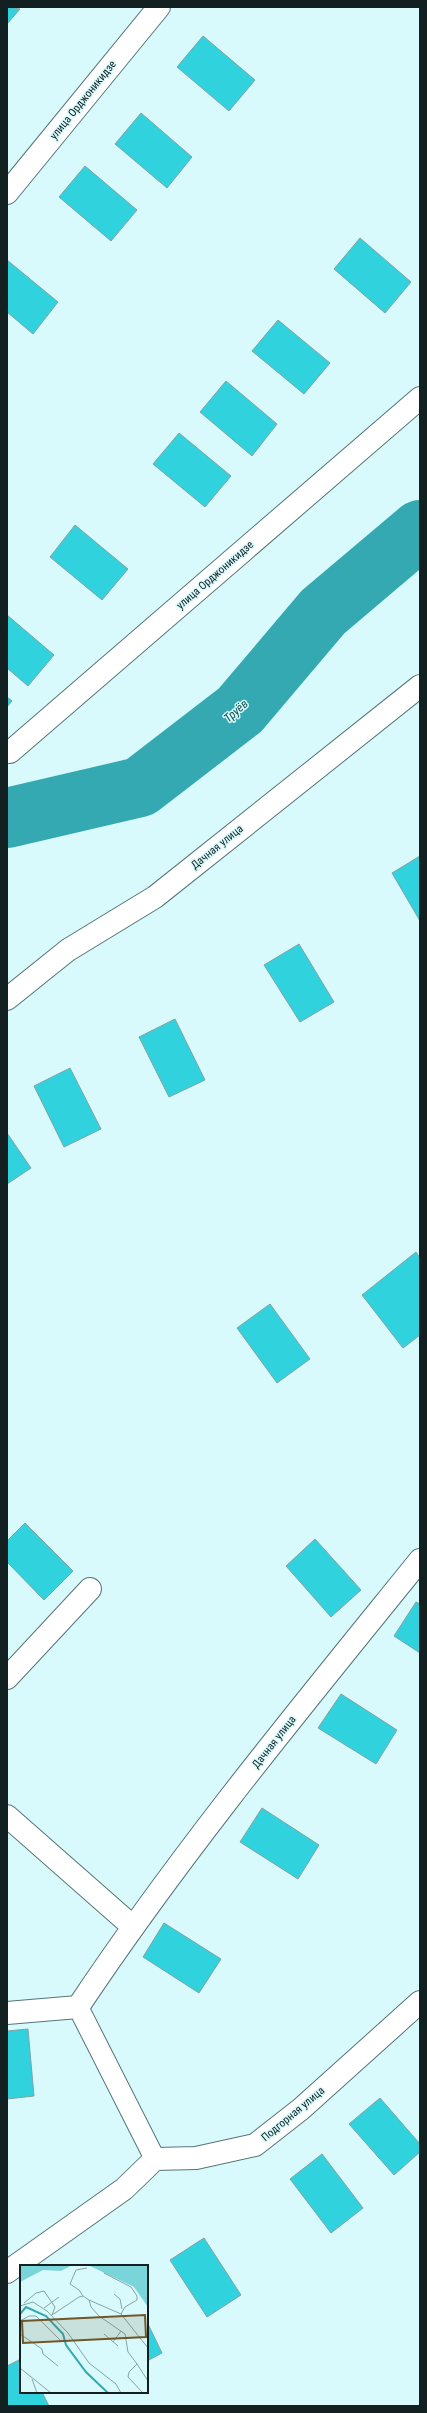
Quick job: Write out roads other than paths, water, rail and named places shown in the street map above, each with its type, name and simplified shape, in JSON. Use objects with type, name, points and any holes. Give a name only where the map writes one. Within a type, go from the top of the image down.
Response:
[{"type":"street","name":"улица Орджоникидзе","points":[[7,193],[159,7]]},
{"type":"street","name":"улица Орджоникидзе","points":[[10,752],[420,398]]},
{"type":"street","name":"Дачная улица","points":[[7,999],[68,950],[155,897],[420,686]]},
{"type":"street","name":"Дачная улица","points":[[78,2007],[132,1926],[272,1743],[420,1560]]},
{"type":"street","points":[[7,1678],[90,1589]]},
{"type":"street","points":[[7,1816],[132,1926]]},
{"type":"street","name":"Подгорная улица","points":[[155,2159],[196,2158],[255,2145],[301,2109],[420,2002]]},
{"type":"street","points":[[7,2013],[78,2007]]},
{"type":"street","points":[[7,2272],[124,2189],[155,2159]]},
{"type":"lane","points":[[78,2007],[155,2159]]},
{"type":"waterway","name":"Труёв","points":[[7,818],[140,787],[240,710],[323,612],[420,530]]}]
